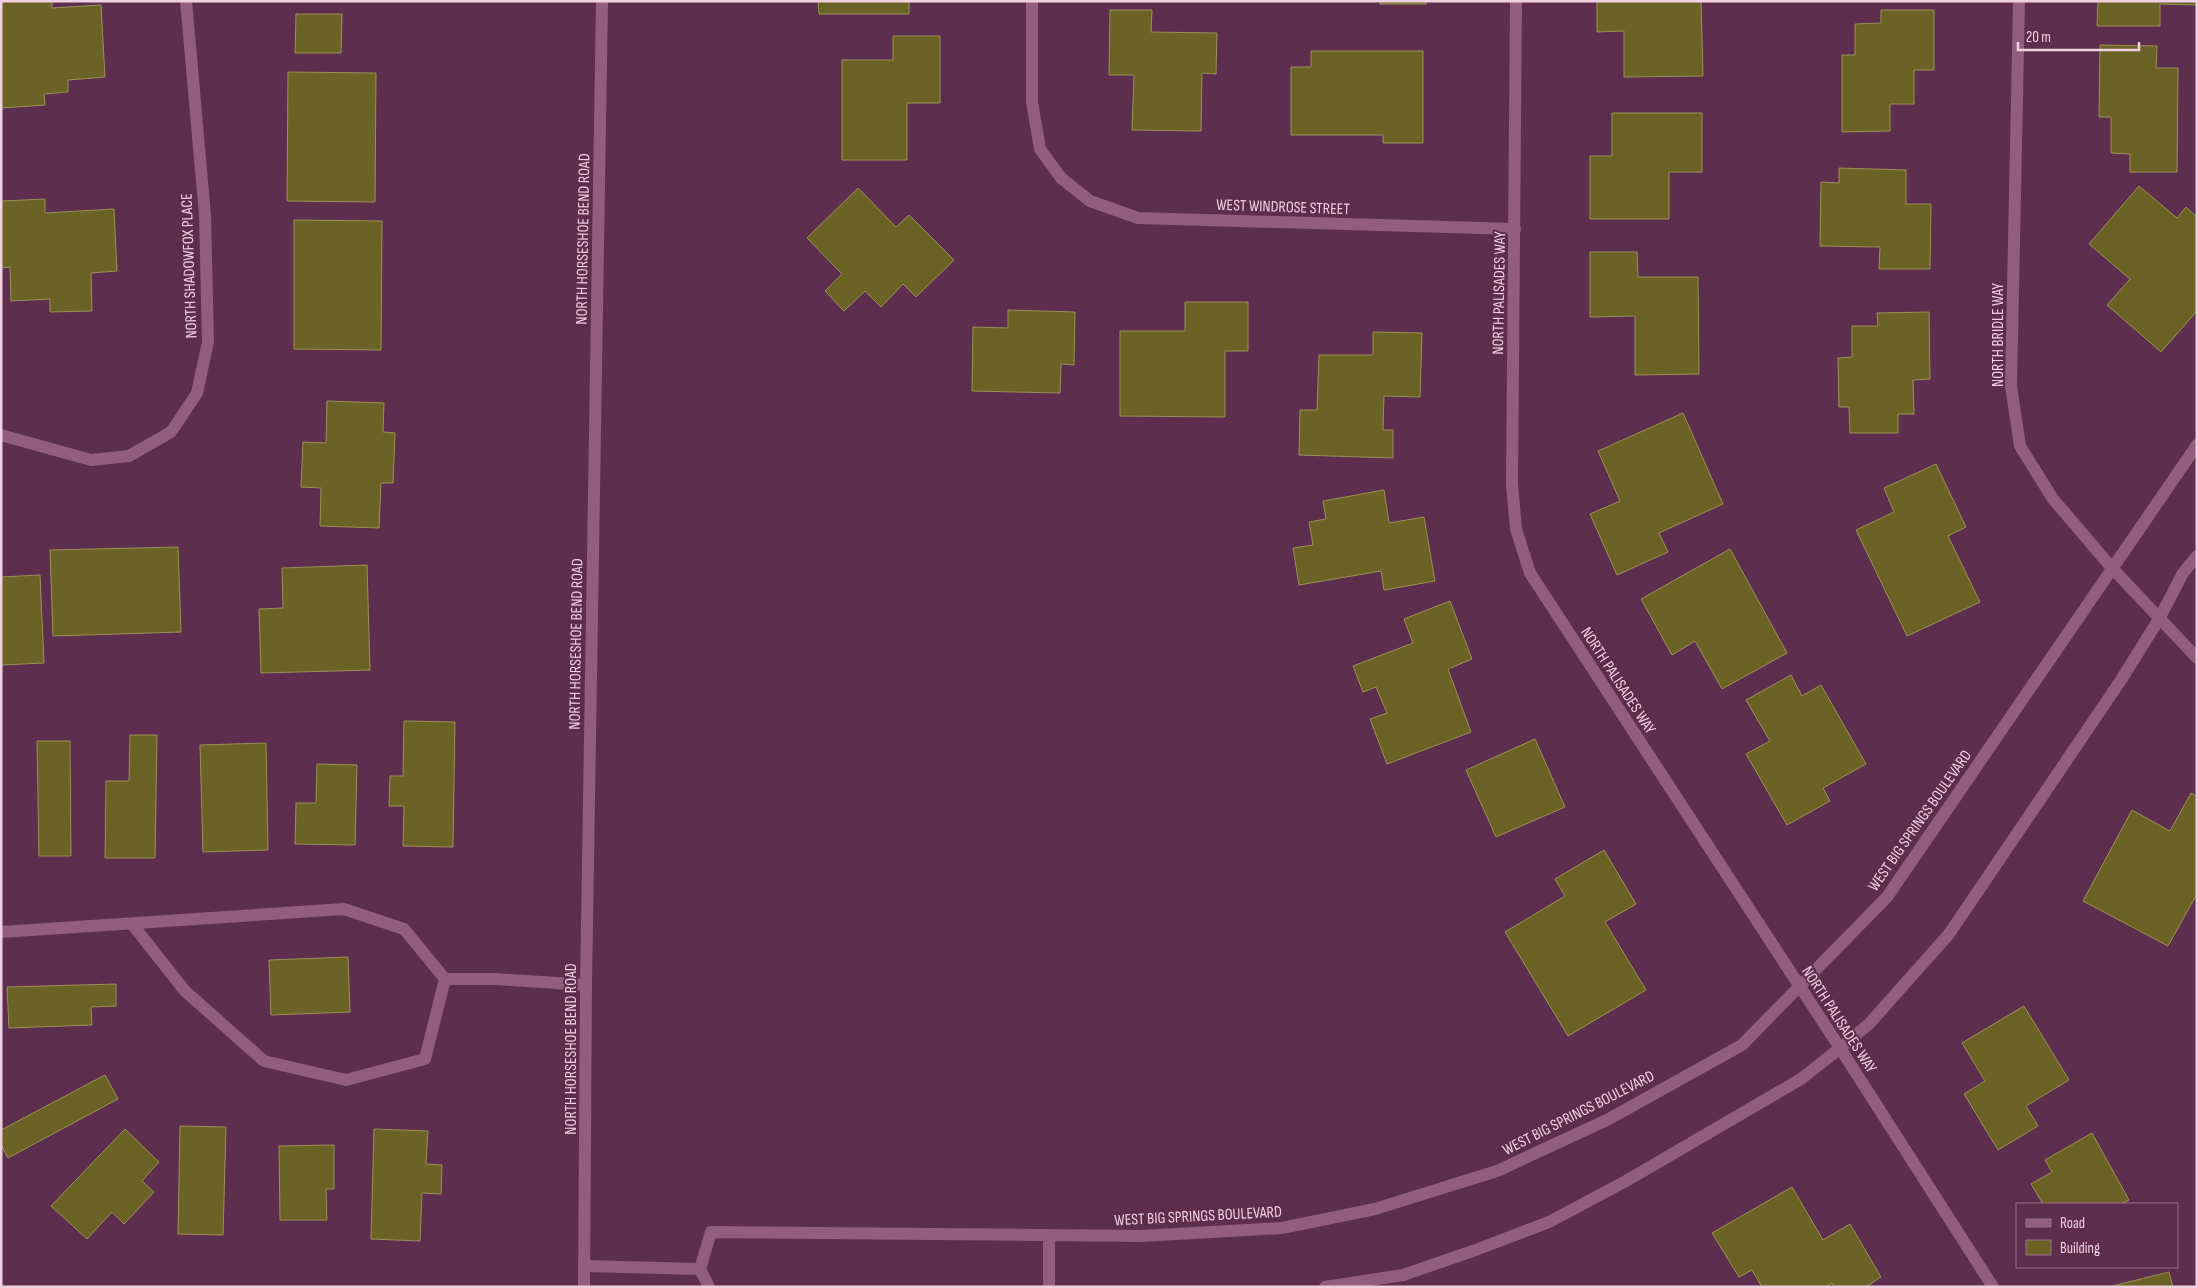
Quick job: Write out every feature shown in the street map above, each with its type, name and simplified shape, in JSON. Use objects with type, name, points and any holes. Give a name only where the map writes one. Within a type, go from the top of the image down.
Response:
[{"type":"street","name":"NORTH SHADOWFOX PLACE","points":[[1,435],[90,460],[129,456],[171,432],[197,393],[208,342],[205,215],[186,1]]},
{"type":"street","name":"NORTH HORSESHOE BEND ROAD","points":[[584,1287],[586,985],[602,1]]},
{"type":"street","name":"WEST WINDROSE STREET","points":[[1032,1],[1032,102],[1040,150],[1061,178],[1090,201],[1138,218],[1515,229]]},
{"type":"street","name":"NORTH PALISADES WAY","points":[[1516,1],[1512,484],[1516,530],[1530,573],[1800,986],[1993,1287]]},
{"type":"street","name":"NORTH BRIDLE WAY","points":[[2019,1],[2011,386],[2020,446],[2053,499],[2112,568],[2197,658]]},
{"type":"street","name":"WEST BIG SPRINGS BOULEVARD","points":[[700,1269],[711,1232],[1142,1236],[1282,1228],[1375,1210],[1497,1171],[1607,1120],[1742,1045],[1887,897],[2197,445]]},
{"type":"street","points":[[1325,1287],[1403,1275],[1548,1222],[1626,1180],[1801,1079],[1869,1024],[1949,934],[2121,680],[2159,619],[2183,573],[2197,556]]},
{"type":"street","points":[[1,932],[344,910],[404,929],[445,979]]},
{"type":"street","points":[[132,924],[185,991],[264,1061],[346,1080],[425,1060],[445,979]]},
{"type":"street","points":[[445,979],[494,979],[586,985]]},
{"type":"street","points":[[1049,1236],[1049,1287]]},
{"type":"street","points":[[584,1266],[700,1269],[709,1287]]},
{"type":"building","points":[[1,1],[52,1],[52,8],[101,5],[105,77],[68,80],[68,92],[44,94],[45,105],[1,108]]},
{"type":"building","points":[[818,1],[909,1],[909,14],[819,14]]},
{"type":"building","points":[[1380,1],[1426,1],[1426,4],[1380,4]]},
{"type":"building","points":[[1597,1],[1701,1],[1703,76],[1624,77],[1624,31],[1597,32]]},
{"type":"building","points":[[2098,1],[2197,1],[2197,5],[2160,4],[2160,26],[2097,26]]},
{"type":"building","points":[[1110,10],[1152,10],[1151,32],[1217,33],[1216,74],[1202,73],[1201,131],[1132,130],[1134,75],[1109,75]]},
{"type":"building","points":[[1881,10],[1934,10],[1934,70],[1914,70],[1914,104],[1890,104],[1890,131],[1842,132],[1842,55],[1855,55],[1855,24],[1881,23]]},
{"type":"building","points":[[296,14],[342,14],[341,53],[295,53]]},
{"type":"building","points":[[893,36],[940,36],[940,103],[907,103],[907,160],[842,160],[842,60],[893,60]]},
{"type":"building","points":[[2100,45],[2157,46],[2156,68],[2178,68],[2177,172],[2130,172],[2130,154],[2111,153],[2111,117],[2099,117]]},
{"type":"building","points":[[1311,51],[1423,51],[1423,143],[1383,143],[1383,135],[1291,135],[1291,67],[1311,67]]},
{"type":"building","points":[[288,72],[376,73],[375,202],[287,201]]},
{"type":"building","points":[[1612,113],[1702,113],[1702,172],[1669,172],[1669,219],[1590,219],[1590,156],[1612,156]]},
{"type":"building","points":[[1839,168],[1906,170],[1906,204],[1931,204],[1930,269],[1879,269],[1880,247],[1820,246],[1821,182],[1839,183]]},
{"type":"building","points":[[2139,186],[2177,218],[2186,207],[2197,217],[2197,311],[2161,352],[2107,305],[2130,279],[2089,244]]},
{"type":"building","points":[[858,188],[896,227],[909,215],[954,260],[916,297],[903,284],[881,307],[865,291],[844,311],[825,291],[842,274],[807,238]]},
{"type":"building","points":[[45,199],[45,213],[114,209],[117,271],[91,273],[92,311],[50,312],[50,299],[11,301],[10,267],[1,268],[1,201]]},
{"type":"building","points":[[294,220],[382,221],[381,350],[294,349]]},
{"type":"building","points":[[1590,252],[1637,252],[1638,277],[1698,277],[1699,374],[1635,375],[1635,316],[1590,317]]},
{"type":"building","points":[[1185,302],[1248,302],[1248,351],[1225,351],[1225,417],[1120,416],[1120,331],[1185,331]]},
{"type":"building","points":[[1008,310],[1075,312],[1074,365],[1061,364],[1060,393],[972,391],[973,327],[1008,328]]},
{"type":"building","points":[[1929,312],[1930,379],[1913,380],[1914,414],[1898,414],[1898,433],[1850,433],[1849,407],[1839,407],[1838,358],[1852,357],[1852,326],[1878,326],[1877,313]]},
{"type":"building","points":[[1373,332],[1422,333],[1420,397],[1384,396],[1383,430],[1393,430],[1393,458],[1299,455],[1300,410],[1317,410],[1319,355],[1373,355]]},
{"type":"building","points":[[327,401],[384,403],[383,432],[395,433],[393,483],[381,483],[379,528],[320,526],[321,488],[301,487],[303,442],[326,443]]},
{"type":"building","points":[[1683,413],[1723,504],[1659,533],[1668,552],[1617,575],[1590,514],[1620,501],[1598,451]]},
{"type":"building","points":[[1936,464],[1966,527],[1948,536],[1980,602],[1907,636],[1856,530],[1894,512],[1884,488]]},
{"type":"building","points":[[1384,490],[1389,523],[1424,517],[1435,581],[1384,590],[1381,571],[1299,585],[1293,548],[1313,545],[1309,522],[1326,519],[1323,501]]},
{"type":"building","points":[[178,547],[181,632],[53,636],[50,550]]},
{"type":"building","points":[[1730,549],[1787,653],[1722,689],[1695,641],[1672,655],[1641,599]]},
{"type":"building","points":[[367,565],[370,670],[261,673],[259,609],[283,608],[282,568]]},
{"type":"building","points":[[40,575],[44,663],[1,665],[1,577]]},
{"type":"building","points":[[1450,601],[1472,659],[1448,669],[1471,732],[1387,764],[1370,719],[1387,713],[1376,687],[1363,692],[1353,666],[1413,643],[1404,619]]},
{"type":"building","points":[[1791,675],[1802,696],[1821,685],[1866,764],[1823,788],[1830,801],[1787,825],[1746,754],[1770,741],[1746,700]]},
{"type":"building","points":[[404,721],[455,722],[453,847],[403,846],[404,806],[389,806],[390,776],[403,776]]},
{"type":"building","points":[[130,735],[157,735],[155,858],[105,858],[106,781],[129,781]]},
{"type":"building","points":[[1535,739],[1565,807],[1496,837],[1466,770]]},
{"type":"building","points":[[37,741],[70,741],[71,856],[39,856]]},
{"type":"building","points":[[266,743],[268,850],[203,852],[200,745]]},
{"type":"building","points":[[317,764],[357,765],[355,845],[295,844],[296,803],[316,803]]},
{"type":"building","points":[[2191,793],[2197,796],[2197,894],[2168,946],[2083,901],[2132,810],[2170,831]]},
{"type":"building","points":[[1604,850],[1636,904],[1605,922],[1646,990],[1568,1036],[1505,932],[1565,896],[1555,879]]},
{"type":"building","points":[[348,957],[350,1012],[271,1015],[269,960]]},
{"type":"building","points":[[116,984],[116,1006],[91,1007],[92,1025],[9,1028],[7,987]]},
{"type":"building","points":[[2024,1006],[2069,1080],[2026,1106],[2038,1126],[1998,1150],[1964,1094],[1985,1081],[1962,1043]]},
{"type":"building","points":[[105,1075],[118,1099],[8,1158],[1,1145],[1,1130]]},
{"type":"building","points":[[180,1126],[226,1127],[223,1235],[178,1234]]},
{"type":"building","points":[[125,1129],[159,1162],[142,1181],[154,1192],[124,1224],[112,1212],[87,1239],[51,1206]]},
{"type":"building","points":[[374,1129],[428,1131],[426,1164],[442,1165],[441,1194],[422,1193],[420,1241],[371,1239]]},
{"type":"building","points":[[2092,1133],[2129,1200],[2123,1203],[2042,1203],[2031,1184],[2052,1172],[2045,1160]]},
{"type":"building","points":[[334,1145],[334,1189],[326,1189],[327,1220],[280,1220],[279,1146]]},
{"type":"building","points":[[1792,1187],[1823,1240],[1850,1224],[1881,1277],[1866,1287],[1834,1287],[1832,1283],[1826,1287],[1762,1287],[1752,1270],[1739,1277],[1712,1233]]},
{"type":"building","points":[[2169,1272],[2173,1287],[2108,1287]]}]
